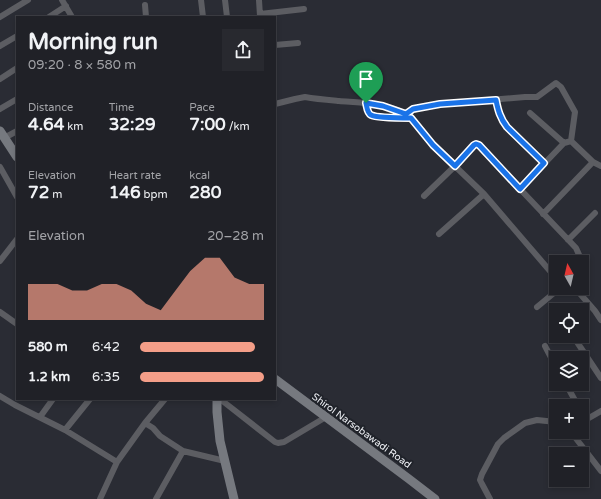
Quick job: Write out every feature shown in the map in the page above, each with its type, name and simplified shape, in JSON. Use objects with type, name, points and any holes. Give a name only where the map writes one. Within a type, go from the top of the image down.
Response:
[{"type":"main road","points":[[2,134],[16,155]]},
{"type":"main road","name":"Shirol Narsobawadi Road","points":[[276,380],[435,499]]},
{"type":"main road","points":[[218,400],[217,412],[220,442],[234,499]]},
{"type":"street","points":[[0,17],[28,0]]},
{"type":"street","points":[[62,0],[71,16]]},
{"type":"street","points":[[201,0],[203,16]]},
{"type":"street","points":[[225,0],[227,16]]},
{"type":"street","points":[[259,0],[260,15],[304,9]]},
{"type":"street","points":[[145,5],[146,16]]},
{"type":"street","points":[[51,16],[66,6]]},
{"type":"street","points":[[0,46],[16,37]]},
{"type":"street","points":[[276,45],[298,43]]},
{"type":"street","points":[[0,79],[16,69]]},
{"type":"street","points":[[366,103],[369,112],[373,116],[399,118],[408,116],[413,109],[440,104],[537,97],[556,83],[561,87],[575,112],[571,141]]},
{"type":"street","points":[[276,104],[305,97],[383,106],[408,116],[433,145],[484,194],[549,270]]},
{"type":"street","points":[[0,109],[16,100]]},
{"type":"street","points":[[496,100],[502,121],[544,163]]},
{"type":"street","points":[[530,113],[564,143]]},
{"type":"street","points":[[2,134],[16,131]]},
{"type":"street","points":[[520,189],[564,143],[571,141]]},
{"type":"street","points":[[571,141],[593,162],[601,166]]},
{"type":"street","points":[[424,196],[474,145],[479,145],[576,248],[579,255]]},
{"type":"street","points":[[544,214],[593,162]]},
{"type":"street","points":[[0,167],[16,195]]},
{"type":"street","points":[[439,234],[484,194]]},
{"type":"street","points":[[568,240],[595,213]]},
{"type":"street","points":[[0,262],[16,240]]},
{"type":"street","points":[[537,307],[552,295]]},
{"type":"street","points":[[581,295],[601,320]]},
{"type":"street","points":[[0,312],[16,323]]},
{"type":"street","points":[[578,343],[601,378]]},
{"type":"street","points":[[545,346],[549,354]]},
{"type":"street","points":[[0,396],[16,402],[117,462]]},
{"type":"street","points":[[40,417],[52,400]]},
{"type":"street","points":[[65,430],[89,400]]},
{"type":"street","points":[[100,499],[117,462],[145,423],[164,400]]},
{"type":"street","points":[[219,400],[278,443],[284,442],[326,417]]},
{"type":"street","points":[[589,418],[601,411]]},
{"type":"street","points":[[490,499],[480,480],[498,444],[525,423],[537,420],[549,421]]},
{"type":"street","points":[[145,423],[153,428],[160,436],[183,451],[225,461]]},
{"type":"street","points":[[577,439],[601,470]]},
{"type":"street","points":[[156,499],[183,451]]},
{"type":"route","points":[[496,100],[502,121],[544,163],[520,189],[479,145],[474,145],[455,166],[433,145],[411,118],[373,116],[369,112],[366,103],[383,106],[406,114],[413,109],[440,104],[496,100]]}]
